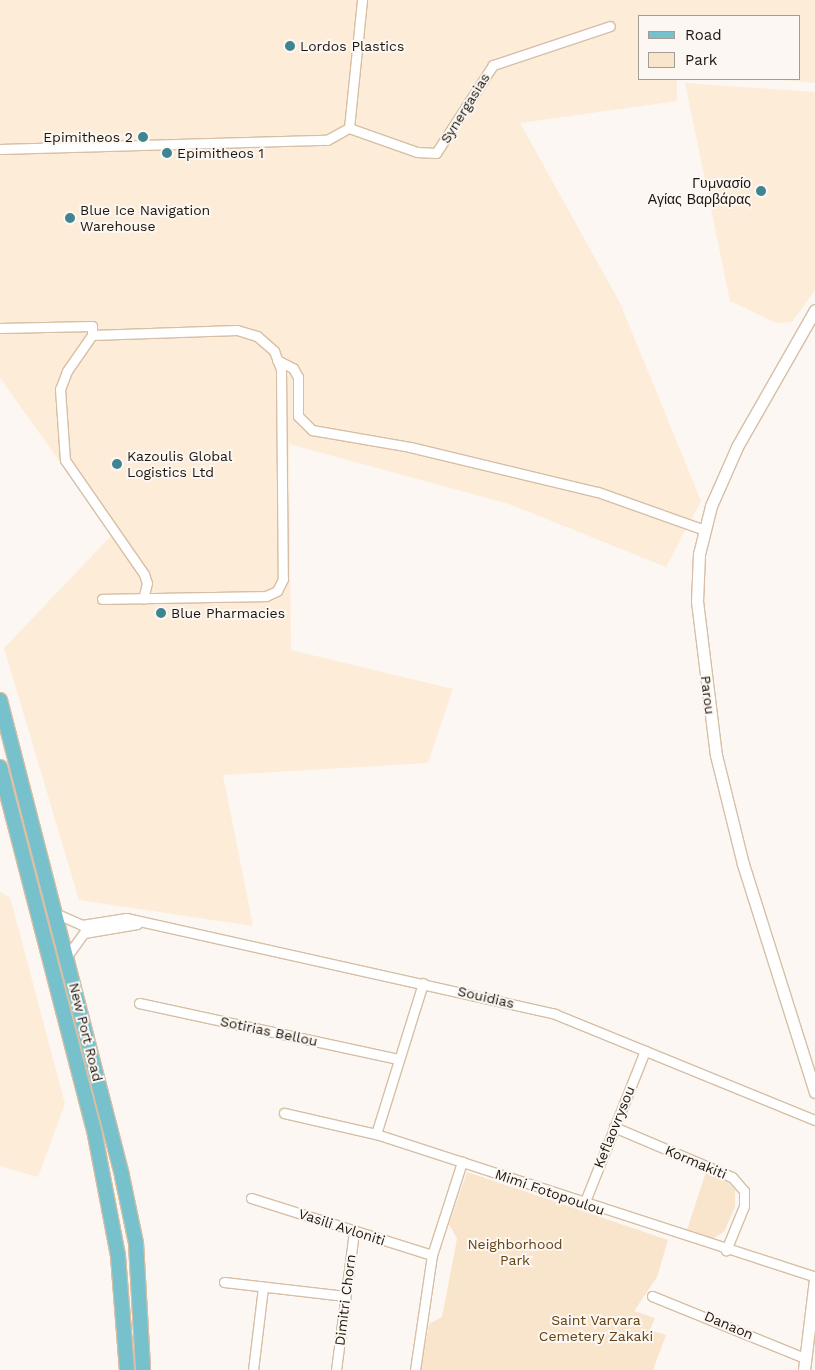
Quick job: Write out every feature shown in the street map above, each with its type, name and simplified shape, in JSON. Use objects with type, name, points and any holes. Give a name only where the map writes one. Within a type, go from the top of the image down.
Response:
[{"type":"main road","name":"New Port Road","points":[[0,700],[67,956],[136,1243],[143,1370]]},
{"type":"main road","name":"New Port Road","points":[[0,767],[95,1135],[118,1256],[127,1370]]},
{"type":"street","points":[[0,149],[328,140],[349,128],[362,0]]},
{"type":"street","name":"Synergasias","points":[[349,128],[417,152],[436,153],[493,65],[610,26]]},
{"type":"street","name":"Parou","points":[[815,310],[737,447],[706,530],[698,601],[716,756],[743,864],[815,1092]]},
{"type":"street","points":[[0,328],[89,324],[92,334]]},
{"type":"street","points":[[92,334],[237,330],[257,336],[277,360],[293,368],[298,377],[298,416],[312,430],[410,447],[598,492],[706,530]]},
{"type":"street","points":[[92,334],[67,371],[60,389],[65,460],[144,574],[147,583],[142,599]]},
{"type":"street","points":[[102,600],[266,596],[277,591],[283,579],[277,360]]},
{"type":"street","name":"Souidias","points":[[55,913],[82,925],[126,918],[273,954],[422,982],[555,1014],[815,1120]]},
{"type":"street","name":"Souidias","points":[[67,956],[84,934],[142,923]]},
{"type":"street","points":[[376,1134],[422,982]]},
{"type":"street","name":"Sotirias Bellou","points":[[139,1003],[398,1059]]},
{"type":"street","name":"Keflaovrysou","points":[[584,1204],[645,1051]]},
{"type":"street","name":"Mimi Fotopoulou","points":[[284,1113],[376,1134],[584,1204],[815,1278]]},
{"type":"street","name":"Kormakiti","points":[[614,1127],[732,1177],[744,1191],[744,1206],[726,1250]]},
{"type":"street","points":[[415,1370],[432,1255],[462,1162]]},
{"type":"street","name":"Vasili Avloniti","points":[[251,1198],[432,1255]]},
{"type":"street","name":"Dimitri Chorn","points":[[336,1370],[354,1231]]},
{"type":"street","points":[[804,1364],[815,1278]]},
{"type":"street","points":[[224,1282],[345,1296]]},
{"type":"street","points":[[253,1370],[263,1287]]},
{"type":"street","name":"Danaon","points":[[652,1296],[804,1364]]},
{"type":"shaded area","points":[[0,0],[815,0],[815,83],[781,80],[800,80],[800,15],[638,15],[638,80],[677,80],[677,101],[520,123],[620,303],[701,501],[666,567],[509,504],[289,444],[291,650],[453,689],[428,763],[223,775],[253,926],[79,900],[4,648],[112,535],[0,378]]},
{"type":"shaded area","name":"Γυμνασίο Αγίας Βαρβάρας","points":[[685,83],[815,92],[815,290],[792,322],[776,323],[730,301]]},
{"type":"shaded area","points":[[0,892],[10,897],[65,1104],[38,1177],[0,1166]]},
{"type":"green space","name":"Neighborhood Park","points":[[467,1172],[668,1240],[657,1277],[634,1311],[655,1318],[650,1330],[666,1335],[653,1370],[421,1370],[429,1324],[442,1317],[457,1239],[449,1224]]},
{"type":"green space","points":[[706,1172],[728,1182],[735,1190],[735,1207],[724,1232],[712,1239],[687,1230]]},
{"type":"place","name":"Lordos Plastics","points":[[290,46]]},
{"type":"place","name":"Epimitheos 2","points":[[143,137]]},
{"type":"place","name":"Epimitheos 1","points":[[167,153]]},
{"type":"place","name":"Γυμνασίο Αγίας Βαρβάρας","points":[[761,191]]},
{"type":"place","name":"Blue Ice Navigation Warehouse","points":[[70,218]]},
{"type":"place","name":"Kazoulis Global Logistics Ltd","points":[[117,464]]},
{"type":"place","name":"Blue Pharmacies","points":[[161,613]]},
{"type":"park label","name":"Saint Varvara Cemetery Zakaki","points":[[596,1328]]}]
